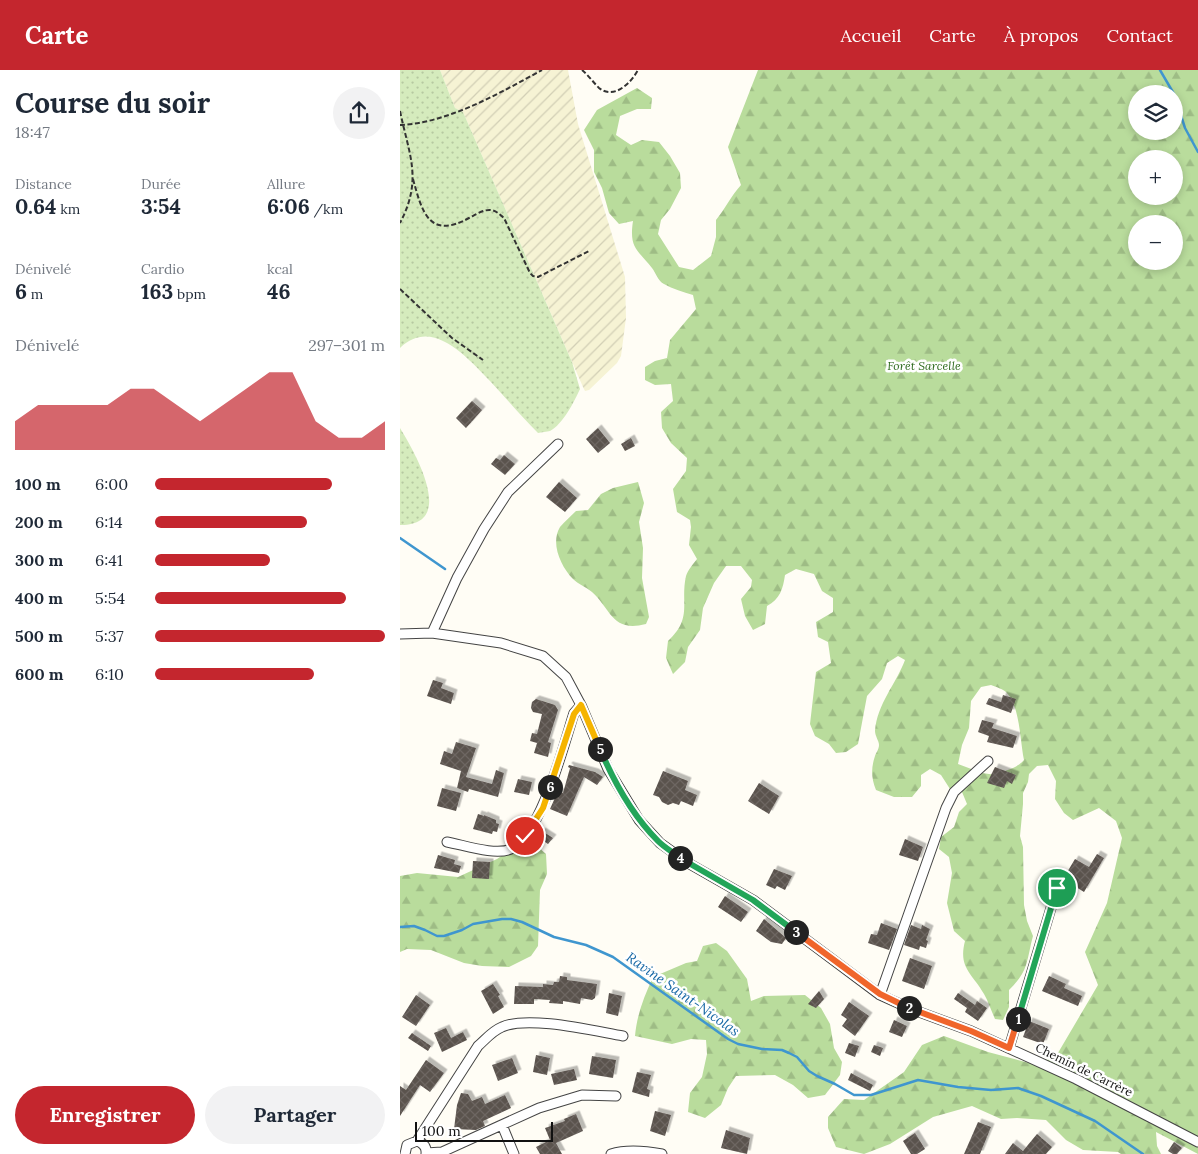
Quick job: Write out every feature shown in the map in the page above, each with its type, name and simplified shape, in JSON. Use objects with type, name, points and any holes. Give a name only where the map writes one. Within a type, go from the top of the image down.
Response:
[{"type":"street","points":[[432,633],[457,578],[484,529],[508,492],[558,444]]},
{"type":"street","name":"Chemin de Carrère","points":[[400,634],[432,633],[501,643],[543,656],[566,677],[581,705],[608,769],[639,820],[660,843],[688,863],[753,900],[880,994],[911,1009],[971,1031],[1076,1079],[1198,1142]]},
{"type":"street","points":[[447,842],[495,852],[512,848],[525,836],[543,808],[574,714],[581,705]]},
{"type":"street","points":[[880,994],[946,808],[954,792],[988,762]]},
{"type":"street","points":[[1009,1048],[1057,888]]},
{"type":"street","points":[[405,1154],[407,1145],[417,1141],[478,1046],[502,1027],[510,1024],[560,1024],[624,1036]]},
{"type":"street","points":[[417,1141],[424,1145],[426,1153],[442,1152],[539,1108],[582,1096],[616,1096]]},
{"type":"street","points":[[502,1125],[514,1154]]},
{"type":"street","points":[[611,1154],[649,1151],[662,1154]]},
{"type":"path","points":[[402,125],[427,122],[457,113],[542,70]]},
{"type":"path","points":[[582,70],[601,89],[612,92],[627,85],[638,70]]},
{"type":"path","points":[[400,111],[413,179],[411,196],[400,223]]},
{"type":"path","points":[[413,179],[424,210],[431,221],[438,226],[454,226],[486,210],[498,213],[504,218],[533,276],[538,277],[590,251]]},
{"type":"path","points":[[400,289],[452,338],[483,360]]},
{"type":"shaded area","points":[[440,70],[568,70],[578,124],[625,277],[626,318],[621,356],[617,363],[589,390],[585,391],[583,387],[463,112],[455,108]]},
{"type":"green space","points":[[400,70],[440,70],[455,108],[463,112],[572,362],[580,389],[564,418],[550,431],[538,433],[461,352],[449,344],[425,337],[412,339],[400,348]]},
{"type":"green space","name":"Forêt Sarcelle","points":[[758,70],[1198,70],[1198,1154],[1156,1132],[1157,1146],[1161,1154],[1121,1154],[1118,1152],[1083,1150],[1066,1140],[1046,1120],[1001,1119],[972,1106],[933,1117],[890,1144],[864,1154],[836,1147],[828,1128],[828,1117],[844,1099],[864,1100],[904,1072],[922,1045],[944,1036],[988,1052],[1029,1063],[1055,1058],[1098,985],[1085,952],[1107,903],[1122,838],[1116,821],[1099,808],[1073,820],[1064,813],[1055,799],[1056,781],[1048,765],[1037,766],[1029,774],[1023,793],[1020,836],[1023,847],[1024,905],[1027,921],[1033,936],[1025,969],[1009,990],[1009,1007],[1003,1020],[995,1019],[984,994],[967,970],[963,958],[965,941],[954,931],[947,903],[952,873],[949,857],[939,849],[941,837],[954,827],[959,812],[967,804],[962,792],[950,789],[941,775],[930,769],[921,775],[921,786],[912,797],[894,797],[876,790],[873,781],[873,765],[879,745],[875,733],[876,721],[905,660],[898,656],[887,663],[882,679],[867,696],[858,744],[846,752],[836,753],[829,744],[815,736],[810,724],[816,672],[831,663],[828,642],[818,637],[816,622],[833,612],[833,598],[822,591],[814,574],[796,569],[785,575],[780,593],[767,606],[765,624],[753,630],[745,616],[741,599],[751,587],[752,580],[741,566],[726,566],[714,583],[703,608],[700,630],[688,647],[685,662],[673,674],[666,658],[668,641],[681,625],[686,576],[697,559],[689,545],[690,520],[677,512],[673,489],[686,471],[687,458],[671,443],[662,428],[661,412],[673,401],[671,384],[655,385],[645,380],[645,367],[655,361],[667,358],[670,340],[696,309],[693,295],[662,283],[635,248],[632,237],[633,221],[619,224],[609,213],[602,188],[594,172],[594,150],[584,130],[597,110],[637,88],[652,98],[651,109],[637,109],[620,116],[616,135],[631,145],[642,140],[659,142],[680,173],[681,188],[670,209],[661,220],[658,234],[679,267],[693,270],[711,256],[716,237],[716,220],[741,185],[728,147]],"holes":[[[991,685],[1006,692],[1011,698],[1017,714],[1024,760],[1015,767],[996,775],[982,773],[958,764],[962,745],[969,728],[971,701],[981,687]]]},
{"type":"green space","points":[[400,428],[421,469],[427,486],[429,501],[426,514],[417,522],[400,525]]},
{"type":"green space","points":[[638,482],[644,503],[639,522],[643,548],[642,578],[649,617],[646,624],[635,626],[626,625],[613,618],[592,592],[573,579],[561,561],[556,540],[560,527],[576,511],[588,510],[601,494],[613,488]]},
{"type":"green space","points":[[537,846],[546,854],[547,874],[540,890],[538,946],[531,956],[509,967],[464,963],[431,950],[407,949],[400,952],[400,876],[417,873],[458,877],[497,859],[512,849]]},
{"type":"green space","points":[[716,943],[727,951],[747,979],[751,1001],[764,996],[805,995],[821,1008],[830,1024],[834,1048],[842,1062],[840,1075],[825,1095],[808,1098],[793,1085],[775,1075],[736,1076],[728,1088],[721,1105],[705,1118],[688,1112],[690,1093],[702,1077],[707,1054],[706,1040],[691,1039],[672,1044],[635,1036],[637,1020],[653,977],[686,963],[697,961],[703,946]]},
{"type":"building","points":[[472,401],[482,410],[466,428],[456,418]]},
{"type":"building","points":[[598,428],[610,443],[598,453],[586,439]]},
{"type":"building","points":[[631,438],[635,446],[625,451],[621,444]]},
{"type":"building","points":[[504,455],[515,464],[505,475],[491,464],[496,458],[500,460]]},
{"type":"building","points":[[559,482],[577,498],[565,512],[546,497]]},
{"type":"building","points":[[433,680],[443,683],[441,688],[454,693],[451,704],[427,696]]},
{"type":"building","points":[[1003,695],[1016,699],[1011,713],[986,704],[989,698],[1001,702]]},
{"type":"building","points":[[536,699],[555,705],[558,710],[548,742],[551,743],[548,757],[534,753],[537,743],[530,741],[532,733],[537,734],[542,714],[533,712],[531,708],[532,702]]},
{"type":"building","points":[[982,720],[994,723],[992,728],[1017,736],[1013,748],[987,742],[989,736],[978,732]]},
{"type":"building","points":[[456,742],[476,748],[466,777],[492,784],[496,770],[504,773],[498,797],[469,789],[468,792],[457,788],[461,771],[440,764],[444,751],[452,754]]},
{"type":"building","points":[[569,765],[595,772],[603,777],[597,785],[584,777],[567,816],[550,809],[558,791],[563,793],[570,768],[568,767]]},
{"type":"building","points":[[995,767],[1016,775],[1012,784],[1007,781],[1004,788],[987,783]]},
{"type":"building","points":[[663,771],[688,781],[685,790],[697,795],[693,806],[681,801],[679,805],[673,803],[668,805],[662,802],[659,797],[653,795]]},
{"type":"building","points":[[518,779],[532,782],[529,795],[514,792]]},
{"type":"building","points":[[759,783],[779,796],[769,814],[748,801]]},
{"type":"building","points":[[442,788],[461,793],[456,811],[437,806]]},
{"type":"building","points":[[478,814],[496,820],[496,823],[499,824],[497,832],[493,831],[492,834],[473,829]]},
{"type":"building","points":[[542,831],[553,838],[548,844],[538,837]]},
{"type":"building","points":[[905,839],[923,847],[918,861],[899,855]]},
{"type":"building","points":[[1097,854],[1104,858],[1084,892],[1063,879],[1075,859],[1089,867]]},
{"type":"building","points":[[438,855],[455,860],[454,864],[461,866],[459,873],[434,868]]},
{"type":"building","points":[[473,861],[490,862],[489,879],[472,878]]},
{"type":"building","points":[[774,869],[792,876],[785,890],[777,886],[775,889],[766,885]]},
{"type":"building","points":[[725,896],[748,912],[741,922],[718,907]]},
{"type":"building","points":[[764,919],[786,938],[782,944],[771,942],[756,931]]},
{"type":"building","points":[[881,923],[897,929],[889,950],[868,943],[871,934],[877,935]]},
{"type":"building","points":[[911,925],[921,929],[922,925],[930,929],[926,940],[928,941],[926,948],[920,946],[919,950],[904,945]]},
{"type":"building","points":[[910,958],[932,966],[924,989],[902,981]]},
{"type":"building","points":[[560,976],[567,977],[567,980],[597,984],[595,998],[592,1000],[581,998],[580,1004],[563,1001],[563,1004],[549,1003],[550,1000],[534,999],[534,1004],[514,1004],[515,986],[543,987],[543,984],[553,985],[554,982],[559,982]]},
{"type":"building","points":[[1049,976],[1066,984],[1064,988],[1082,996],[1078,1006],[1042,991]]},
{"type":"building","points":[[493,984],[500,995],[498,996],[504,1007],[493,1014],[481,991]]},
{"type":"building","points":[[819,991],[824,999],[816,1008],[808,1004]]},
{"type":"building","points":[[609,993],[622,996],[618,1016],[606,1013]]},
{"type":"building","points":[[958,993],[975,1005],[977,1001],[987,1008],[978,1021],[965,1012],[967,1008],[954,999]]},
{"type":"building","points":[[416,995],[430,1005],[416,1026],[402,1017]]},
{"type":"building","points":[[849,1002],[869,1016],[855,1036],[842,1026],[847,1019],[841,1015]]},
{"type":"building","points":[[894,1020],[907,1026],[902,1037],[889,1032]]},
{"type":"building","points":[[1029,1021],[1049,1029],[1043,1044],[1023,1037]]},
{"type":"building","points":[[446,1028],[451,1038],[463,1032],[467,1040],[442,1052],[434,1033]]},
{"type":"building","points":[[412,1033],[431,1046],[428,1051],[408,1038]]},
{"type":"building","points":[[849,1043],[859,1046],[855,1057],[845,1053]]},
{"type":"building","points":[[874,1045],[883,1048],[880,1056],[871,1052]]},
{"type":"building","points":[[536,1055],[550,1058],[547,1075],[533,1072]]},
{"type":"building","points":[[592,1056],[616,1060],[613,1078],[589,1074]]},
{"type":"building","points":[[512,1058],[518,1073],[498,1081],[492,1065]]},
{"type":"building","points":[[426,1060],[444,1073],[430,1092],[420,1085],[400,1116],[400,1086],[406,1090]]},
{"type":"building","points":[[574,1069],[577,1080],[554,1085],[551,1074]]},
{"type":"building","points":[[637,1072],[651,1075],[647,1089],[650,1090],[649,1097],[632,1092]]},
{"type":"building","points":[[851,1073],[873,1085],[870,1091],[848,1080]]},
{"type":"building","points":[[461,1093],[468,1094],[472,1101],[482,1097],[485,1104],[505,1095],[511,1108],[483,1121],[485,1126],[476,1130],[454,1129],[457,1105]]},
{"type":"building","points":[[655,1111],[671,1115],[665,1136],[650,1131]]},
{"type":"building","points":[[576,1114],[583,1131],[556,1143],[562,1154],[540,1154],[536,1147],[550,1140],[545,1128],[565,1121],[564,1119]]},
{"type":"building","points":[[978,1122],[991,1127],[980,1154],[964,1154]]},
{"type":"building","points":[[726,1130],[750,1138],[747,1154],[721,1148]]},
{"type":"building","points":[[915,1133],[925,1149],[917,1154],[911,1154],[903,1141]]},
{"type":"building","points":[[1037,1134],[1052,1147],[1046,1154],[1005,1154],[1013,1143],[1023,1151]]},
{"type":"building","points":[[1174,1142],[1182,1148],[1177,1154],[1168,1151]]},
{"type":"waterway","points":[[1160,70],[1169,85]]},
{"type":"waterway","points":[[1183,122],[1198,152]]},
{"type":"waterway","points":[[400,538],[445,569]]},
{"type":"waterway","name":"Ravine Saint-Nicolas","points":[[400,927],[414,926],[437,936],[444,936],[473,924],[502,919],[522,922],[554,937],[586,945],[613,957],[728,1039],[738,1044],[762,1049],[782,1050],[789,1053],[797,1057],[809,1071],[854,1095],[871,1095],[918,1080],[958,1087],[991,1090],[1018,1088],[1041,1096],[1095,1121],[1143,1154]]},
{"type":"route","points":[[525,836],[543,808],[574,714],[581,705],[608,769],[639,820],[660,843],[688,863],[753,900],[880,994],[911,1009],[971,1031],[1009,1048],[1057,888]]}]
